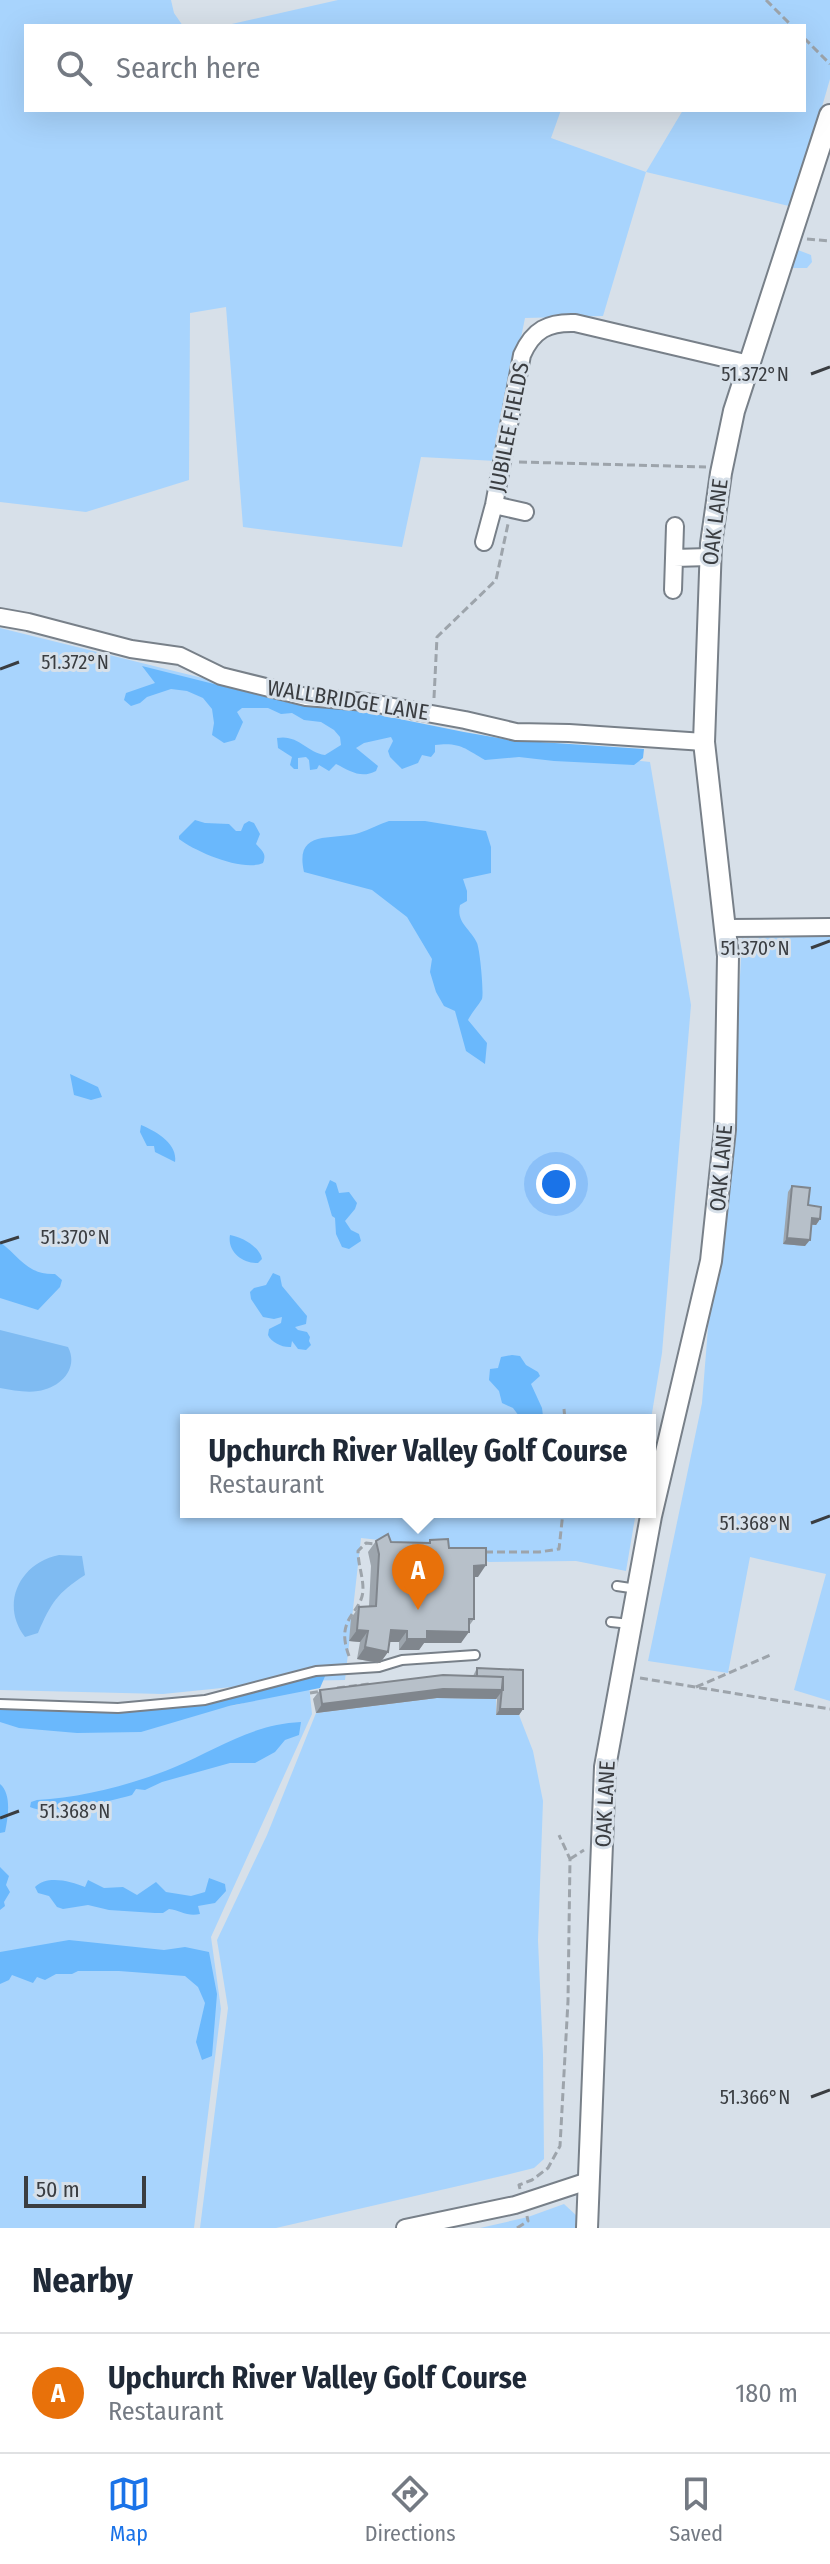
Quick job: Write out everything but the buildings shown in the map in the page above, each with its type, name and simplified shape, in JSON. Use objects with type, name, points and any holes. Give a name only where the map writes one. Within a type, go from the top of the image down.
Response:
[{"type":"street","name":"OAK LANE","points":[[656,1495],[711,1261],[725,1129],[729,1022],[727,928],[704,742],[709,557],[734,411],[830,115]]},
{"type":"street","name":"JUBILEE FIELDS","points":[[484,542],[510,509],[522,355],[533,334],[555,323],[575,323],[749,364]]},
{"type":"street","points":[[673,590],[675,526]]},
{"type":"street","points":[[674,558],[709,557]]},
{"type":"street","name":"WALLBRIDGE LANE","points":[[0,617],[131,649],[180,656],[221,676],[306,697],[366,702],[516,732],[704,742]]},
{"type":"street","points":[[727,928],[830,927]]},
{"type":"street","name":"OAK LANE","points":[[587,2228],[605,1767],[622,1675],[621,1623],[638,1589],[651,1518]]},
{"type":"street","points":[[405,2228],[523,2202],[588,2181]]},
{"type":"lane","points":[[617,1586],[638,1589]]},
{"type":"lane","points":[[0,1704],[118,1708],[205,1700],[316,1671],[361,1669],[402,1660],[475,1655]]},
{"type":"path","points":[[766,0],[790,24]]},
{"type":"path","points":[[806,40],[830,64]]},
{"type":"path","points":[[792,237],[830,241]]},
{"type":"path","points":[[517,472],[520,460],[722,468]]},
{"type":"path","points":[[433,714],[437,637],[496,580],[510,509]]},
{"type":"path","points":[[564,1409],[564,1414]]},
{"type":"path","points":[[477,1553],[559,1549],[562,1518]]},
{"type":"path","points":[[361,1669],[348,1653],[345,1633],[363,1589],[358,1551],[366,1543],[384,1547]]},
{"type":"path","points":[[696,1687],[773,1654]]},
{"type":"path","points":[[622,1675],[830,1709]]},
{"type":"path","points":[[336,1688],[373,1684]]},
{"type":"path","points":[[310,1693],[323,1691]]},
{"type":"path","points":[[517,2228],[528,2221],[519,2185],[548,2168],[560,2146],[568,2001],[570,1859],[559,1835]]},
{"type":"shaded area","points":[[0,0],[171,0],[174,13],[182,24],[24,24],[24,112],[560,112],[551,138],[646,172],[603,316],[525,318],[496,461],[421,457],[402,547],[243,527],[226,307],[190,313],[189,480],[86,512],[0,502]]},
{"type":"shaded area","points":[[338,0],[830,0],[830,79],[793,207],[646,172],[682,112],[806,112],[806,24],[232,24]]},
{"type":"shaded area","points":[[798,250],[811,255],[812,262],[807,268],[792,268]]},
{"type":"shaded area","points":[[0,628],[450,739],[650,762],[691,1005],[662,1353],[652,1414],[180,1414],[180,1518],[635,1518],[626,1571],[576,1561],[489,1562],[452,1548],[361,1538],[345,1680],[290,1681],[163,1694],[0,1690]]},
{"type":"shaded area","points":[[142,666],[294,704],[340,707],[510,740],[644,749],[643,758],[634,765],[519,757],[485,760],[462,747],[444,744],[435,745],[431,757],[422,755],[418,763],[402,769],[390,757],[391,737],[356,748],[378,766],[371,773],[356,773],[336,764],[329,771],[319,765],[317,769],[310,770],[306,757],[298,758],[298,769],[294,769],[290,765],[292,757],[278,748],[277,738],[291,739],[325,755],[341,745],[340,737],[321,722],[304,720],[292,713],[281,714],[268,708],[242,708],[237,712],[243,722],[235,740],[224,743],[212,735],[212,709],[203,698],[187,691],[171,689],[131,706],[124,700],[126,693],[155,683]]},
{"type":"shaded area","points":[[195,820],[229,824],[236,831],[241,831],[249,821],[254,823],[260,834],[256,844],[264,854],[263,863],[232,863],[208,855],[179,839]]},
{"type":"shaded area","points":[[389,821],[425,821],[486,831],[491,847],[491,873],[463,879],[467,901],[460,905],[459,911],[477,943],[479,954],[482,999],[468,1020],[487,1043],[485,1064],[466,1051],[455,1011],[444,1006],[436,992],[430,972],[432,959],[407,917],[372,890],[304,872],[302,858],[310,842],[359,833]]},
{"type":"shaded area","points":[[830,933],[830,1701],[794,1690],[826,1574],[750,1557],[728,1673],[648,1661],[702,1403],[721,1165],[735,1073],[742,938]]},
{"type":"shaded area","points":[[70,1074],[98,1087],[102,1097],[91,1100],[74,1095]]},
{"type":"shaded area","points":[[141,1125],[159,1134],[169,1144],[175,1162],[155,1152],[154,1146],[147,1146],[140,1132]]},
{"type":"shaded area","points":[[330,1180],[336,1183],[339,1193],[349,1192],[357,1203],[345,1221],[351,1230],[359,1234],[361,1241],[349,1249],[342,1247],[336,1234],[335,1218],[325,1192]]},
{"type":"shaded area","points":[[230,1235],[250,1243],[262,1259],[252,1263],[241,1259],[233,1251]]},
{"type":"shaded area","points":[[0,1242],[37,1272],[55,1274],[62,1280],[60,1287],[38,1310],[0,1298]]},
{"type":"shaded area","points":[[273,1273],[280,1276],[282,1286],[307,1316],[306,1324],[295,1327],[307,1332],[310,1337],[311,1345],[306,1350],[298,1349],[292,1341],[291,1347],[288,1347],[272,1340],[268,1335],[269,1329],[281,1323],[282,1317],[263,1317],[251,1299],[250,1292],[266,1285]]},
{"type":"shaded area","points":[[0,1330],[68,1347],[71,1362],[66,1376],[54,1386],[38,1391],[0,1388]]},
{"type":"shaded area","points":[[520,1356],[526,1365],[538,1372],[540,1376],[531,1384],[543,1414],[518,1414],[502,1403],[499,1391],[489,1380],[490,1369],[498,1368],[501,1357]]},
{"type":"shaded area","points":[[59,1555],[82,1556],[85,1575],[56,1600],[38,1633],[25,1637],[14,1612],[18,1587],[33,1567]]},
{"type":"shaded area","points":[[326,1674],[320,1688],[229,1706],[141,1732],[77,1733],[19,1728],[0,1722],[0,1708],[3,1707],[203,1704]]},
{"type":"shaded area","points":[[309,1685],[312,1714],[211,1937],[221,2009],[194,2228],[0,2228],[0,1718],[97,1724],[236,1705]]},
{"type":"shaded area","points":[[437,1698],[496,1699],[496,1715],[519,1715],[533,1751],[543,1801],[538,1940],[544,2159],[534,2168],[276,2228],[200,2228],[228,2008],[217,1940],[267,1835],[316,1713]]},
{"type":"shaded area","points":[[301,1722],[299,1735],[285,1740],[275,1752],[255,1763],[230,1763],[162,1782],[145,1790],[136,1789],[132,1795],[95,1804],[50,1810],[30,1807],[31,1802],[37,1800],[89,1793],[142,1779],[251,1732]]},
{"type":"shaded area","points":[[0,1784],[8,1806],[5,1832],[0,1833]]},
{"type":"shaded area","points":[[0,1867],[9,1876],[6,1885],[10,1892],[5,1906],[0,1910]]},
{"type":"shaded area","points":[[209,1878],[225,1884],[226,1891],[215,1903],[198,1906],[200,1914],[195,1915],[169,1909],[155,1913],[109,1910],[88,1905],[63,1909],[57,1907],[49,1896],[38,1893],[35,1887],[52,1880],[85,1887],[88,1880],[104,1888],[123,1887],[137,1895],[156,1882],[166,1892],[191,1896],[205,1892]]},
{"type":"shaded area","points":[[69,1940],[164,1950],[185,1947],[209,1952],[217,1994],[212,2056],[202,2060],[196,2042],[205,2003],[198,1987],[185,1976],[78,1971],[56,1974],[45,1980],[37,1977],[33,1983],[12,1975],[0,1984],[0,1952]]},
{"type":"shaded area","points":[[564,2204],[578,2217],[578,2228],[480,2228],[528,2217]]},
{"type":"place","name":"Upchurch River Valley Golf Course","points":[[418,1610]]}]
